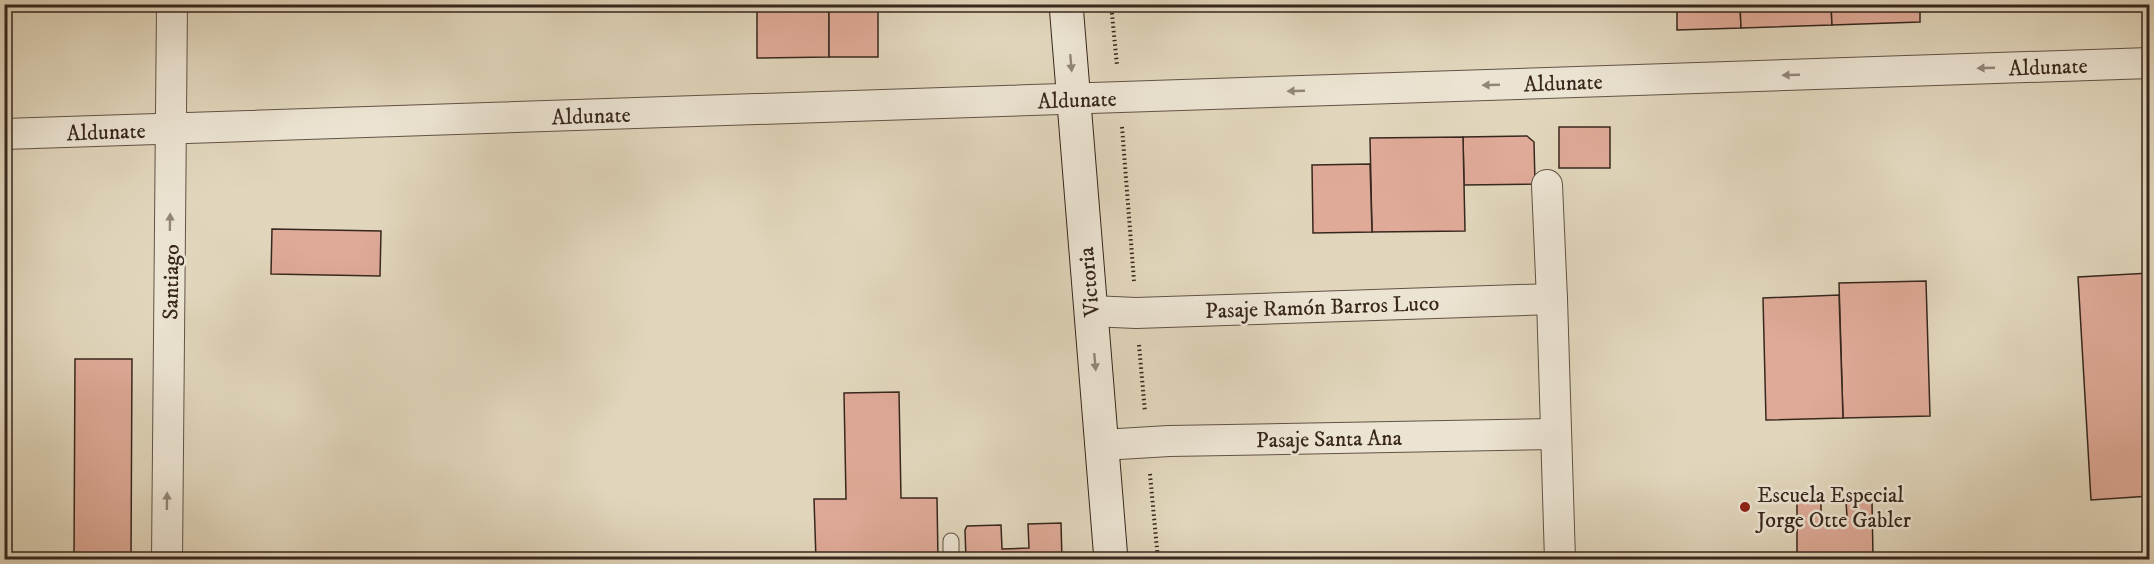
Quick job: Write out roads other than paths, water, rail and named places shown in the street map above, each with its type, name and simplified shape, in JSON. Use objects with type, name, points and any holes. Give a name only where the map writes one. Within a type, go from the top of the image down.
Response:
[{"type":"street","name":"Santiago","points":[[167,560],[172,4]]},
{"type":"street","name":"Victoria","points":[[1066,4],[1111,560]]},
{"type":"street","name":"Aldunate","points":[[4,134],[2150,63]]},
{"type":"street","points":[[1547,185],[1560,560]]},
{"type":"street","name":"Pasaje Ramón Barros Luco","points":[[1091,311],[1136,313],[1552,299]]},
{"type":"street","name":"Pasaje Santa Ana","points":[[1102,445],[1180,441],[1556,434]]},
{"type":"lane","points":[[951,541],[951,560]]},
{"type":"place","name":"Escuela Especial Jorge Otte Gabler","points":[[1745,507]]}]
